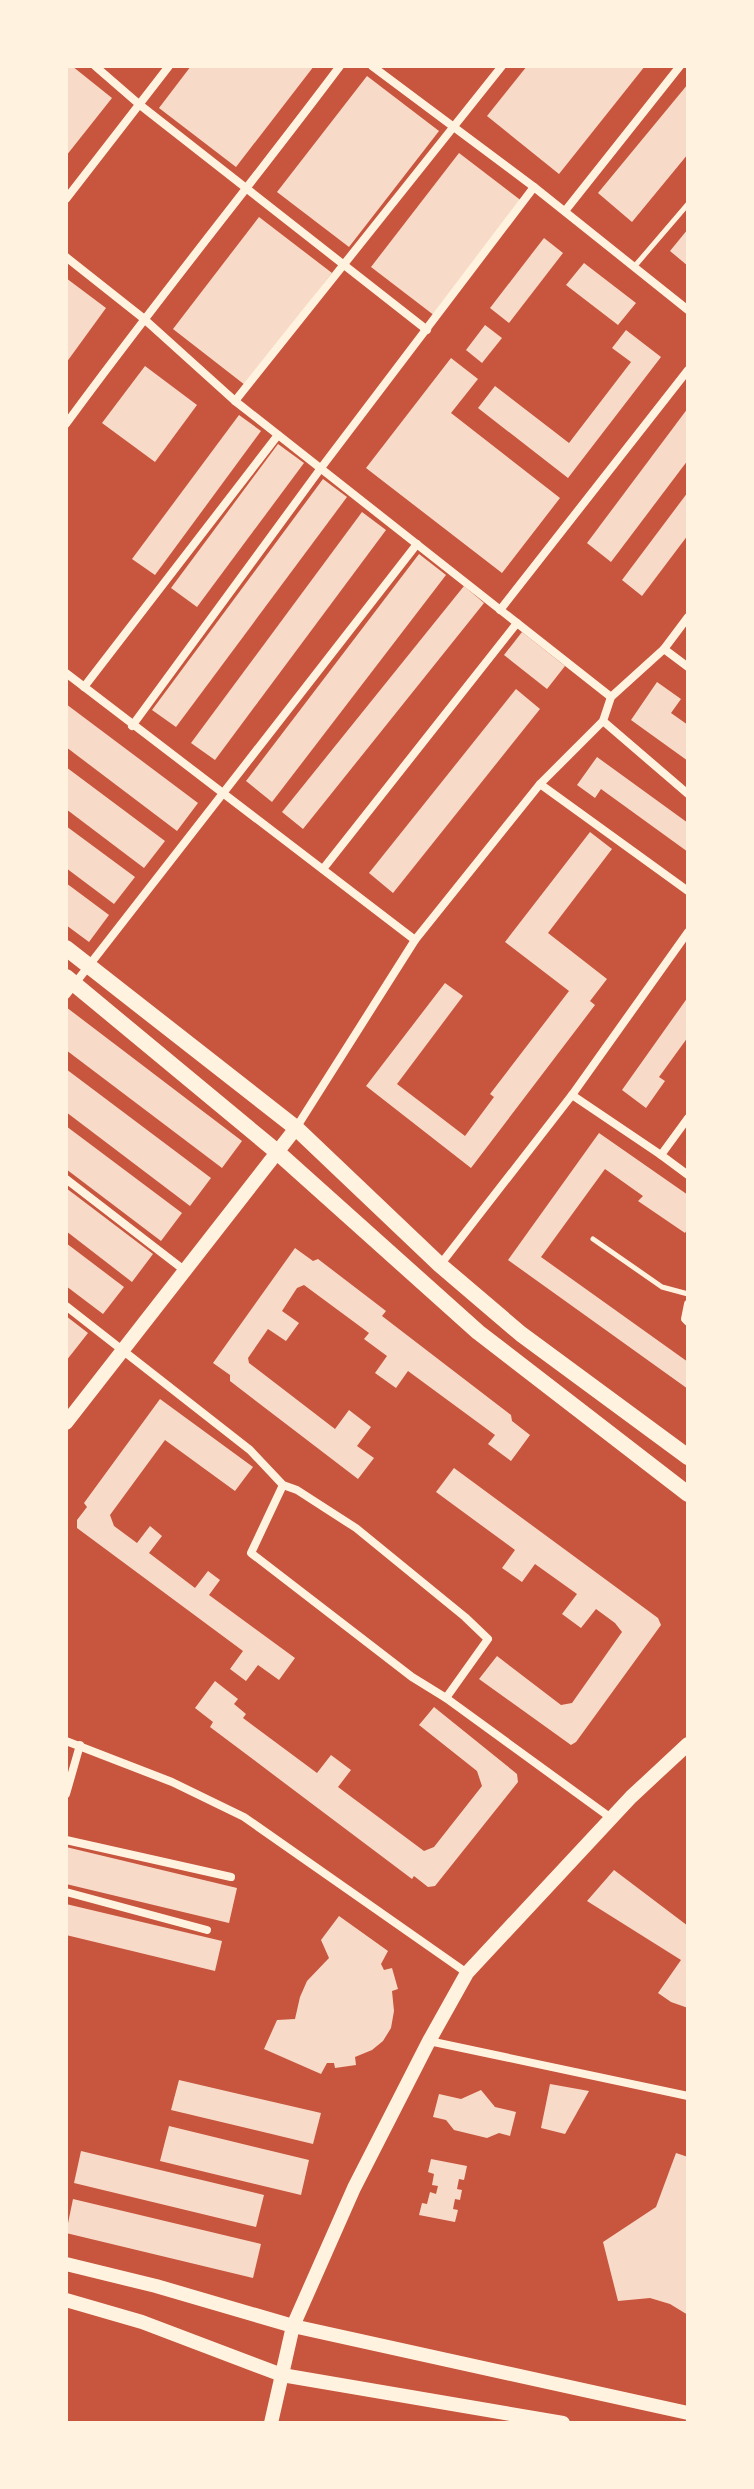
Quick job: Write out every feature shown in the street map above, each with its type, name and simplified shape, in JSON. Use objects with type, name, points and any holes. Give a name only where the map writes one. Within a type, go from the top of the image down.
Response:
[{"type":"main road","points":[[66,948],[296,1128],[440,1265],[521,1334],[688,1457]]},
{"type":"main road","points":[[69,985],[276,1151],[478,1332],[688,1494]]},
{"type":"street","points":[[95,66],[341,265],[427,330]]},
{"type":"street","points":[[66,199],[169,66]]},
{"type":"street","points":[[66,424],[143,318],[248,189],[340,66]]},
{"type":"street","points":[[372,66],[534,187],[688,310]]},
{"type":"street","points":[[235,401],[502,66]]},
{"type":"street","points":[[565,211],[680,66]]},
{"type":"street","points":[[132,726],[321,468],[534,187]]},
{"type":"street","points":[[66,257],[143,318],[235,401],[611,697]]},
{"type":"street","points":[[500,610],[688,370]]},
{"type":"street","points":[[84,687],[278,435]]},
{"type":"street","points":[[69,985],[89,966],[225,794],[417,544]]},
{"type":"street","points":[[66,1423],[296,1128],[415,940],[540,784],[603,721],[611,697],[664,649],[688,617]]},
{"type":"street","points":[[323,869],[517,623]]},
{"type":"street","points":[[664,649],[688,667]]},
{"type":"street","points":[[66,673],[415,940]]},
{"type":"street","points":[[603,721],[688,794]]},
{"type":"street","points":[[540,784],[688,891]]},
{"type":"street","points":[[440,1265],[572,1095],[688,932]]},
{"type":"street","points":[[572,1095],[688,1175]]},
{"type":"street","points":[[661,1155],[688,1118]]},
{"type":"street","points":[[66,1179],[184,1270]]},
{"type":"street","points":[[688,1304],[685,1319],[688,1322]]},
{"type":"street","points":[[66,1306],[250,1450],[283,1485],[297,1490],[356,1528],[488,1639],[446,1698]]},
{"type":"street","points":[[283,1485],[251,1553],[412,1677],[446,1698],[611,1818]]},
{"type":"street","points":[[66,1741],[172,1782],[244,1817],[467,1973]]},
{"type":"street","points":[[271,2423],[293,2326],[354,2188],[467,1973],[611,1818],[688,1744]]},
{"type":"street","points":[[66,1794],[80,1745]]},
{"type":"street","points":[[66,1840],[231,1877]]},
{"type":"street","points":[[66,1892],[207,1930]]},
{"type":"street","points":[[429,2041],[688,2096]]},
{"type":"street","points":[[66,2264],[156,2286],[293,2326],[688,2413]]},
{"type":"street","points":[[66,2300],[142,2322],[282,2375],[563,2423]]},
{"type":"lane","points":[[634,267],[688,204]]},
{"type":"lane","points":[[593,1239],[662,1287],[688,1294]]},
{"type":"building","points":[[66,66],[72,66],[112,98],[66,156]]},
{"type":"building","points":[[191,66],[314,66],[236,167],[159,108]]},
{"type":"building","points":[[527,66],[645,66],[559,174],[487,116]]},
{"type":"building","points":[[367,76],[439,131],[349,247],[277,192]]},
{"type":"building","points":[[688,84],[688,154],[632,222],[598,193]]},
{"type":"building","points":[[459,153],[523,202],[435,316],[371,267]]},
{"type":"building","points":[[259,217],[332,273],[245,385],[173,329]]},
{"type":"building","points":[[688,229],[688,266],[670,251]]},
{"type":"building","points":[[544,238],[563,253],[509,323],[490,308]]},
{"type":"building","points":[[584,263],[636,303],[618,325],[566,285]]},
{"type":"building","points":[[66,278],[106,308],[66,363]]},
{"type":"building","points":[[485,325],[502,338],[482,363],[466,350]]},
{"type":"building","points":[[626,330],[661,357],[568,478],[478,408],[495,386],[569,443],[631,362],[612,348]]},
{"type":"building","points":[[451,358],[478,379],[451,413],[560,498],[502,573],[366,468]]},
{"type":"building","points":[[145,366],[197,405],[155,462],[102,423]]},
{"type":"building","points":[[688,408],[688,460],[611,562],[587,543]]},
{"type":"building","points":[[239,415],[261,431],[155,575],[132,559]]},
{"type":"building","points":[[278,444],[304,463],[197,607],[171,588]]},
{"type":"building","points":[[323,479],[347,497],[176,727],[152,710]]},
{"type":"building","points":[[688,492],[688,535],[642,596],[622,580]]},
{"type":"building","points":[[362,512],[386,530],[215,760],[191,743]]},
{"type":"building","points":[[419,554],[446,575],[272,802],[246,781]]},
{"type":"building","points":[[464,586],[484,603],[303,829],[282,812]]},
{"type":"building","points":[[522,632],[565,666],[547,689],[504,655]]},
{"type":"building","points":[[657,682],[681,699],[671,713],[688,725],[688,761],[631,720]]},
{"type":"building","points":[[516,689],[540,709],[393,893],[369,873]]},
{"type":"building","points":[[66,704],[198,803],[177,831],[66,747]]},
{"type":"building","points":[[597,757],[688,823],[688,852],[601,789],[595,798],[577,785]]},
{"type":"building","points":[[66,767],[165,841],[144,868],[66,809]]},
{"type":"building","points":[[66,826],[135,877],[114,904],[66,868]]},
{"type":"building","points":[[590,832],[612,849],[548,933],[607,979],[590,1001],[595,1005],[471,1168],[366,1086],[445,983],[463,996],[397,1084],[465,1136],[494,1097],[490,1094],[569,991],[505,942]]},
{"type":"building","points":[[66,883],[109,915],[89,942],[66,925]]},
{"type":"building","points":[[688,997],[688,1037],[659,1077],[665,1081],[646,1108],[622,1090]]},
{"type":"building","points":[[66,1007],[242,1141],[222,1168],[66,1050]]},
{"type":"building","points":[[66,1069],[211,1178],[190,1206],[66,1112]]},
{"type":"building","points":[[66,1126],[182,1213],[161,1241],[66,1169]]},
{"type":"building","points":[[599,1133],[688,1195],[688,1228],[685,1233],[638,1201],[643,1196],[605,1169],[541,1257],[688,1362],[688,1389],[508,1260]]},
{"type":"building","points":[[66,1188],[153,1254],[132,1282],[66,1231]]},
{"type":"building","points":[[66,1243],[124,1287],[103,1314],[66,1286]]},
{"type":"building","points":[[295,1248],[313,1261],[318,1259],[386,1311],[382,1316],[511,1415],[512,1421],[530,1435],[511,1461],[488,1444],[495,1435],[408,1371],[396,1388],[375,1373],[387,1356],[364,1339],[369,1333],[304,1285],[297,1288],[282,1311],[299,1323],[286,1341],[268,1329],[248,1358],[249,1363],[335,1429],[349,1410],[371,1427],[357,1446],[374,1458],[358,1479],[230,1381],[230,1375],[213,1363]]},
{"type":"building","points":[[66,1316],[88,1333],[66,1361]]},
{"type":"building","points":[[160,1399],[253,1467],[235,1491],[165,1440],[110,1515],[114,1526],[137,1543],[150,1526],[162,1536],[149,1553],[195,1588],[208,1571],[220,1580],[209,1595],[295,1658],[279,1680],[258,1665],[246,1681],[230,1669],[243,1651],[77,1528],[77,1520],[87,1507],[84,1503]]},
{"type":"building","points":[[454,1468],[658,1618],[661,1625],[571,1745],[479,1679],[497,1656],[561,1705],[572,1703],[622,1632],[596,1609],[581,1628],[562,1614],[577,1594],[535,1564],[522,1582],[502,1568],[515,1550],[436,1492]]},
{"type":"building","points":[[215,1681],[238,1699],[234,1704],[246,1714],[243,1718],[317,1773],[331,1755],[351,1770],[338,1787],[424,1851],[434,1847],[482,1786],[477,1771],[419,1725],[434,1707],[517,1774],[518,1782],[435,1886],[428,1887],[414,1876],[412,1879],[210,1727],[213,1722],[195,1708]]},
{"type":"building","points":[[66,1847],[237,1888],[229,1923],[66,1884]]},
{"type":"building","points":[[614,1870],[688,1926],[688,2008],[658,1993],[681,1960],[587,1901]]},
{"type":"building","points":[[66,1904],[222,1941],[215,1971],[66,1935]]},
{"type":"building","points":[[339,1916],[388,1951],[381,1964],[384,1970],[392,1968],[398,1989],[392,1991],[394,2011],[391,2028],[383,2041],[355,2057],[356,2065],[335,2068],[334,2063],[327,2063],[321,2074],[264,2049],[277,2020],[295,2019],[307,1981],[329,1958],[321,1940]]},
{"type":"building","points":[[179,2080],[321,2113],[313,2144],[171,2110]]},
{"type":"building","points":[[550,2084],[589,2091],[565,2134],[541,2128]]},
{"type":"building","points":[[481,2090],[495,2107],[516,2112],[510,2136],[499,2133],[487,2138],[454,2130],[446,2120],[433,2117],[439,2094],[461,2099]]},
{"type":"building","points":[[169,2126],[309,2160],[301,2195],[160,2161]]},
{"type":"building","points":[[81,2151],[264,2195],[256,2227],[74,2183]]},
{"type":"building","points":[[676,2153],[688,2157],[688,2315],[670,2304],[650,2298],[618,2301],[603,2242],[656,2207]]},
{"type":"building","points":[[431,2159],[467,2166],[464,2180],[459,2179],[457,2189],[462,2190],[460,2200],[455,2199],[453,2209],[458,2210],[455,2222],[419,2215],[422,2203],[427,2204],[430,2192],[436,2194],[438,2186],[432,2185],[434,2174],[428,2172]]},
{"type":"building","points":[[73,2199],[261,2244],[253,2278],[66,2233]]}]
